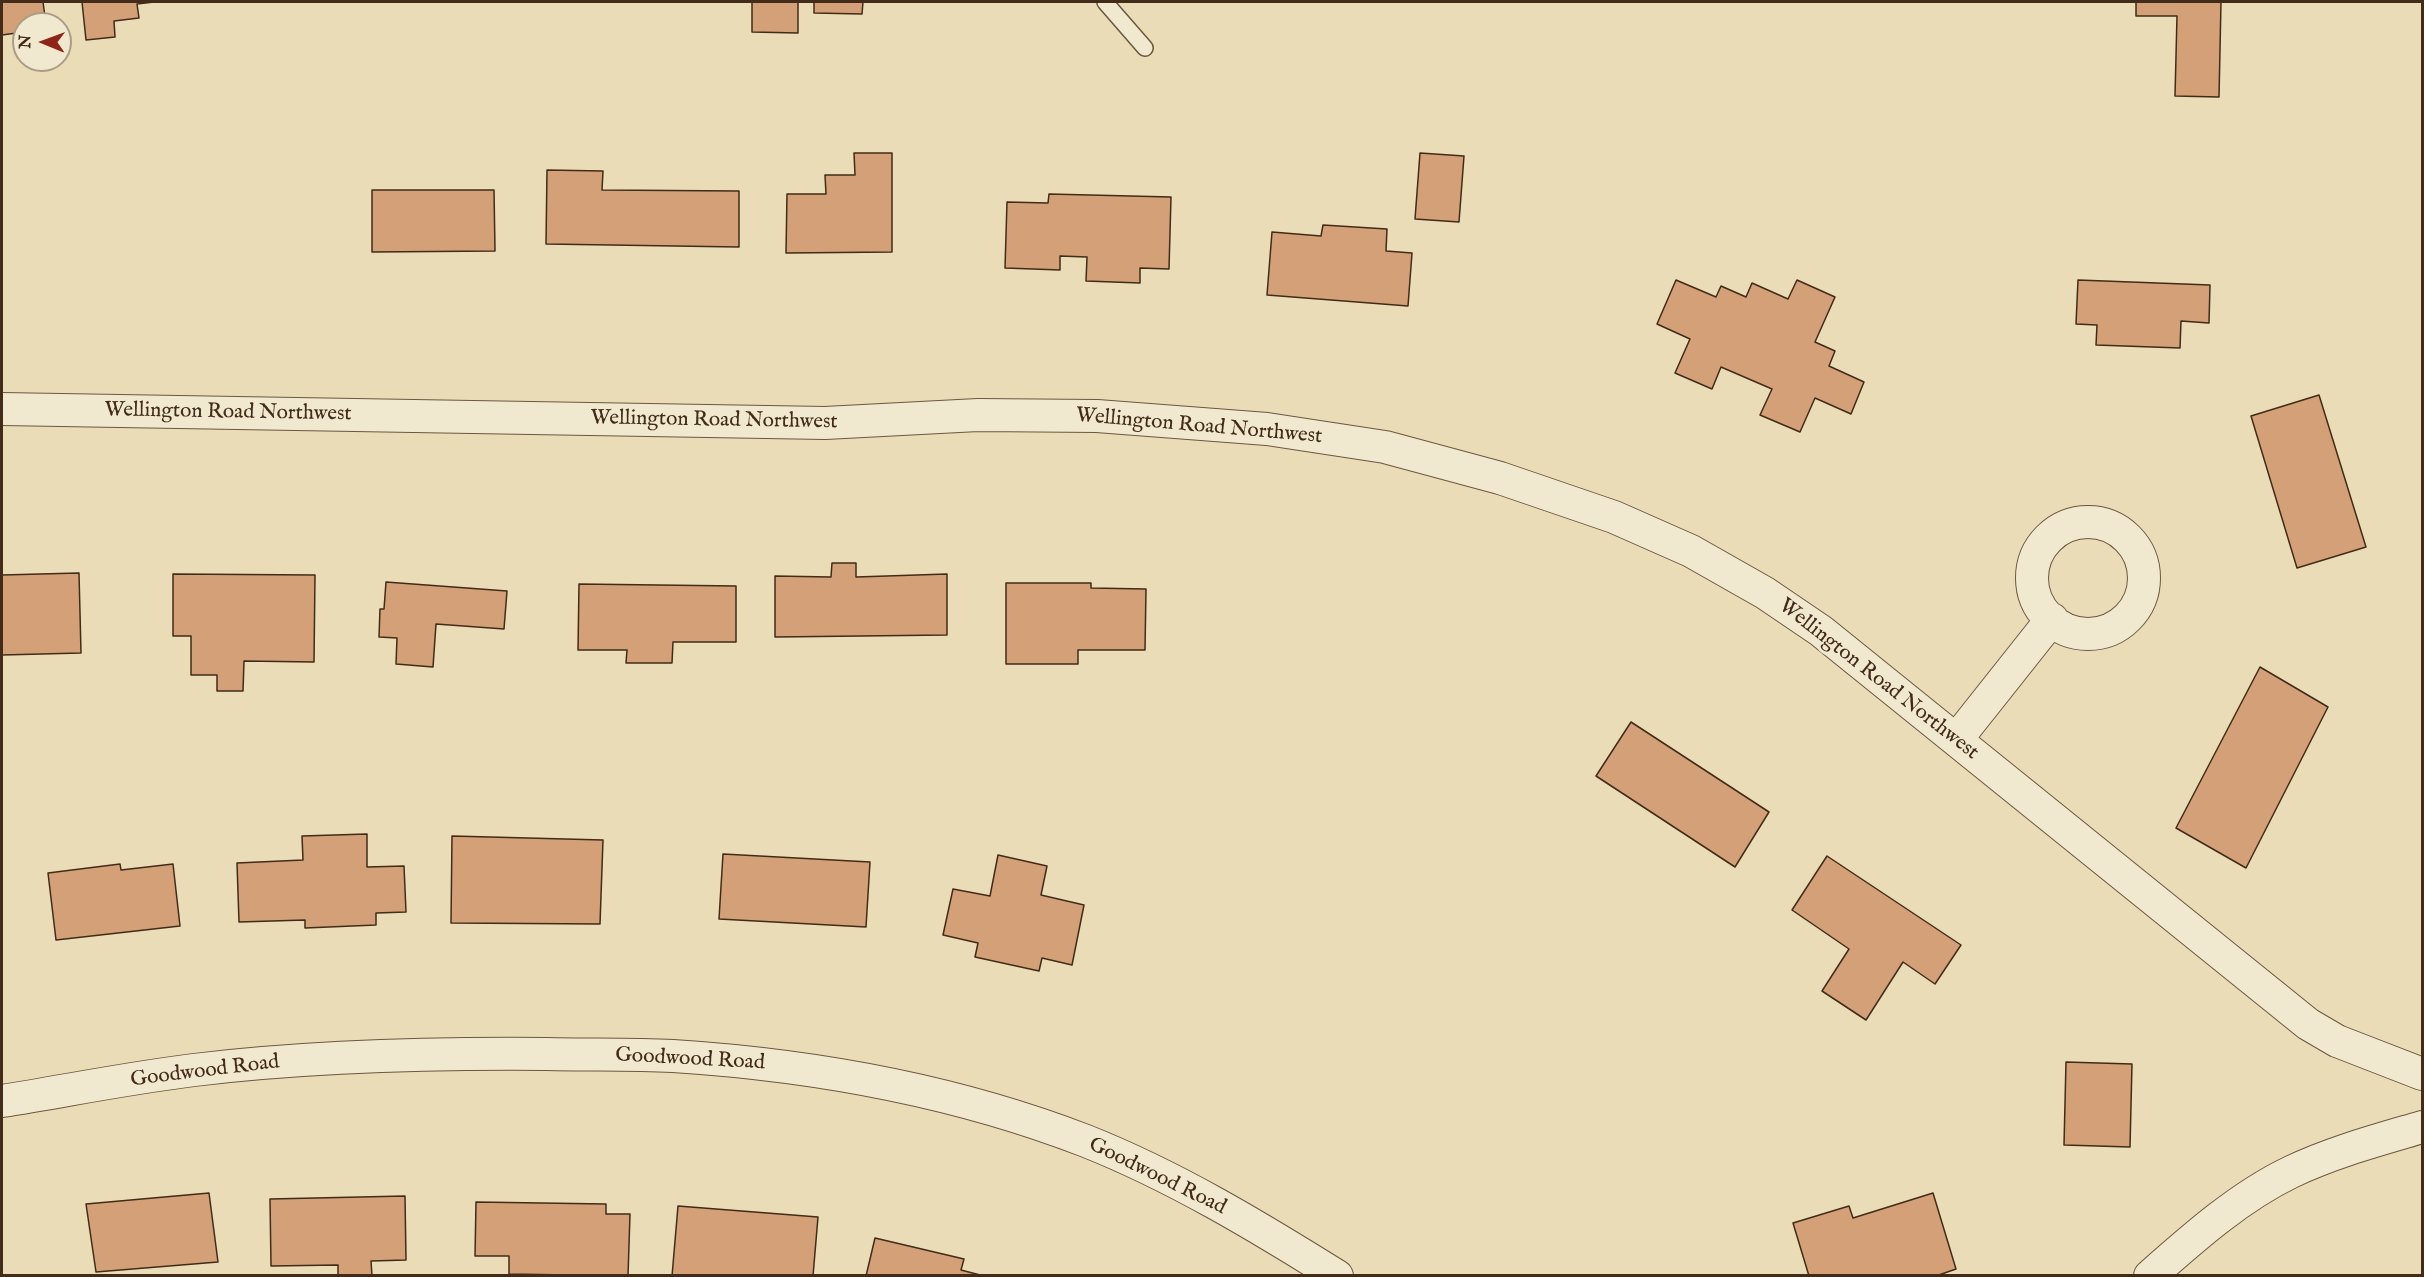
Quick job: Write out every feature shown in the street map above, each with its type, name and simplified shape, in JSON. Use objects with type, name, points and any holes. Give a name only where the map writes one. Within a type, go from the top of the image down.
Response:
[{"type":"street","name":"Wellington Road Northwest","points":[[2,409],[825,423],[978,415],[1097,416],[1267,429],[1385,447],[1500,478],[1614,517],[1691,551],[1765,593],[1821,631],[2308,1024],[2337,1041],[2422,1074]]},
{"type":"street","points":[[1956,740],[2052,620]]},
{"type":"street","name":"Goodwood Road","points":[[2,1101],[193,1070],[328,1057],[499,1054],[670,1056],[772,1065],[873,1080],[989,1108],[1086,1141],[1164,1175],[1337,1275]]},
{"type":"street","points":[[2150,1275],[2233,1207],[2290,1172],[2354,1147],[2422,1127]]},
{"type":"lane","points":[[1105,2],[1145,48]]},
{"type":"building","points":[[2,2],[43,2],[44,12],[12,12],[12,34],[2,35]]},
{"type":"building","points":[[82,2],[154,2],[137,4],[139,18],[114,21],[115,37],[86,40]]},
{"type":"building","points":[[752,2],[798,2],[798,33],[752,32]]},
{"type":"building","points":[[814,2],[863,2],[862,14],[814,13]]},
{"type":"building","points":[[2136,2],[2221,2],[2219,97],[2175,96],[2177,16],[2136,16]]},
{"type":"building","points":[[854,153],[892,153],[892,252],[786,253],[787,194],[826,194],[825,175],[855,175]]},
{"type":"building","points":[[1420,153],[1464,156],[1459,222],[1415,219]]},
{"type":"building","points":[[547,170],[603,171],[602,190],[739,191],[739,247],[546,244]]},
{"type":"building","points":[[372,190],[494,190],[495,251],[372,252]]},
{"type":"building","points":[[1049,194],[1171,197],[1169,269],[1140,268],[1140,283],[1086,281],[1087,257],[1060,256],[1060,270],[1005,268],[1007,202],[1048,203]]},
{"type":"building","points":[[1323,225],[1387,229],[1386,251],[1412,253],[1408,306],[1267,295],[1272,232],[1321,236]]},
{"type":"building","points":[[1676,280],[1716,297],[1721,286],[1746,297],[1752,283],[1788,299],[1797,280],[1835,297],[1815,342],[1835,351],[1829,366],[1864,382],[1851,414],[1815,398],[1800,432],[1760,415],[1772,389],[1721,367],[1712,389],[1675,373],[1690,339],[1657,324]]},
{"type":"building","points":[[2078,280],[2210,285],[2209,323],[2181,321],[2180,348],[2096,345],[2097,325],[2076,324]]},
{"type":"building","points":[[2319,395],[2366,547],[2297,568],[2251,416]]},
{"type":"building","points":[[832,563],[856,563],[856,577],[947,574],[947,635],[775,637],[775,576],[831,577]]},
{"type":"building","points":[[79,573],[81,653],[2,655],[2,575]]},
{"type":"building","points":[[173,574],[315,575],[314,662],[244,661],[243,691],[217,691],[217,675],[191,675],[191,636],[173,636]]},
{"type":"building","points":[[386,582],[507,591],[504,629],[436,624],[433,667],[396,664],[397,638],[379,637],[380,609],[384,609]]},
{"type":"building","points":[[1006,583],[1091,583],[1091,588],[1146,589],[1145,650],[1078,650],[1078,664],[1006,664]]},
{"type":"building","points":[[579,584],[736,586],[736,642],[673,642],[672,663],[626,663],[627,650],[578,650]]},
{"type":"building","points":[[2260,667],[2328,707],[2246,868],[2176,828]]},
{"type":"building","points":[[1631,722],[1769,812],[1735,867],[1596,776]]},
{"type":"building","points":[[367,834],[367,867],[404,866],[406,912],[376,913],[376,925],[305,928],[305,920],[239,922],[237,863],[303,860],[302,836]]},
{"type":"building","points":[[452,836],[603,840],[600,924],[451,923]]},
{"type":"building","points":[[723,854],[870,862],[866,927],[719,919]]},
{"type":"building","points":[[998,855],[1047,866],[1041,895],[1084,905],[1072,965],[1042,958],[1039,971],[975,957],[978,943],[943,935],[953,889],[990,896]]},
{"type":"building","points":[[1827,856],[1961,945],[1935,984],[1903,962],[1866,1020],[1822,991],[1849,949],[1792,910]]},
{"type":"building","points":[[120,864],[121,870],[173,864],[180,926],[56,940],[48,873]]},
{"type":"building","points":[[2066,1062],[2132,1064],[2130,1147],[2064,1145]]},
{"type":"building","points":[[209,1193],[218,1262],[96,1272],[86,1204]]},
{"type":"building","points":[[1933,1193],[1956,1269],[1936,1276],[1809,1276],[1793,1223],[1849,1206],[1853,1218]]},
{"type":"building","points":[[405,1196],[406,1260],[371,1261],[372,1276],[338,1276],[338,1265],[271,1266],[270,1199]]},
{"type":"building","points":[[476,1202],[606,1204],[606,1214],[630,1214],[628,1276],[509,1274],[509,1256],[475,1256]]},
{"type":"building","points":[[678,1206],[818,1217],[813,1276],[672,1276]]},
{"type":"building","points":[[875,1238],[964,1259],[961,1270],[984,1276],[866,1276]]}]
